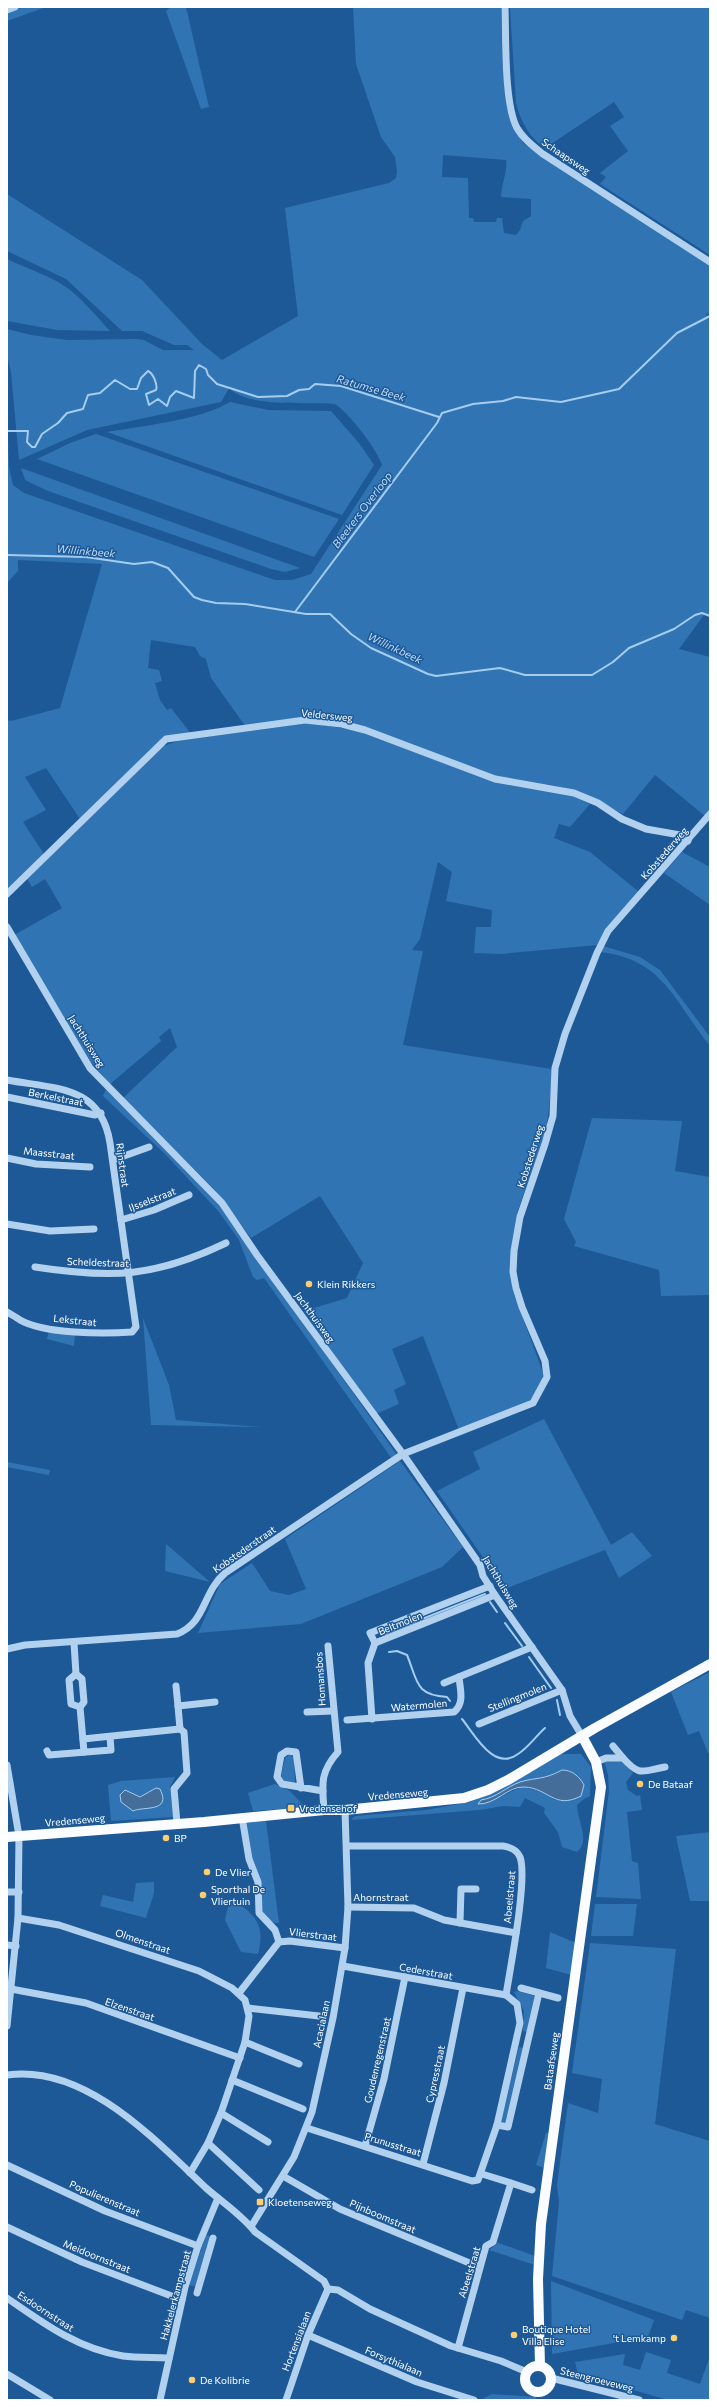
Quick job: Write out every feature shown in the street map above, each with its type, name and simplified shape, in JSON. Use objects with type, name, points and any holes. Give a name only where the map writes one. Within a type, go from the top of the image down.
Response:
[{"type":"main road","name":"Vredenseweg","points":[[7,1838],[324,1810],[345,1810],[464,1798],[488,1790],[508,1780],[582,1736],[710,1664]]},
{"type":"main road","name":"Bataafseweg","points":[[540,2366],[539,2243],[601,1788],[596,1762],[582,1736]]},
{"type":"main road","points":[[540,2366],[548,2372],[551,2378],[549,2386],[540,2396],[527,2387],[524,2378],[532,2367],[540,2366]]},
{"type":"street","points":[[7,10],[15,7]]},
{"type":"street","name":"Schaapsweg","points":[[505,7],[510,108],[515,123],[523,136],[543,154],[710,262]]},
{"type":"street","name":"Veldersweg","points":[[7,894],[166,739],[305,720],[342,724],[366,730],[495,779],[574,793],[598,803],[622,819],[646,829],[680,835],[688,841]]},
{"type":"street","name":"Kobstederweg","points":[[403,1454],[533,1403],[542,1388],[547,1377],[544,1361],[518,1294],[513,1272],[520,1217],[546,1144],[553,1116],[555,1068],[565,1034],[597,953],[608,931],[710,814]]},
{"type":"street","name":"Jachthuisweg","points":[[7,927],[90,1068],[222,1203],[264,1265],[403,1454],[480,1565],[495,1596],[562,1690],[570,1716],[582,1736]]},
{"type":"street","name":"Rijnstraat","points":[[7,1080],[77,1095],[89,1101],[101,1113],[109,1133],[135,1322]]},
{"type":"street","name":"Berkelstraat","points":[[7,1097],[95,1115],[101,1113]]},
{"type":"street","points":[[113,1160],[149,1147]]},
{"type":"street","name":"Maasstraat","points":[[7,1158],[36,1164],[90,1167]]},
{"type":"street","name":"IJsselstraat","points":[[121,1220],[154,1210],[189,1195]]},
{"type":"street","points":[[7,1224],[50,1231],[94,1229]]},
{"type":"street","name":"Scheldestraat","points":[[35,1267],[74,1273],[128,1274],[161,1269],[196,1257],[226,1243]]},
{"type":"street","name":"Lekstraat","points":[[7,1312],[20,1320],[39,1326],[71,1331],[132,1332],[135,1331],[135,1322]]},
{"type":"street","name":"Kobstederstraat","points":[[7,1649],[177,1634],[188,1630],[196,1623],[215,1582],[225,1573],[403,1454]]},
{"type":"street","name":"Beltmolen","points":[[490,1586],[370,1633],[375,1643],[495,1596]]},
{"type":"street","points":[[74,1643],[76,1674],[82,1680],[84,1702],[80,1707],[84,1752]]},
{"type":"street","points":[[372,1719],[368,1663],[375,1643]]},
{"type":"street","name":"Homansbos","points":[[324,1810],[323,1791],[326,1767],[338,1752],[328,1646]]},
{"type":"street","name":"Watermolen","points":[[444,1683],[532,1648]]},
{"type":"street","points":[[76,1674],[69,1680],[71,1704],[80,1707]]},
{"type":"street","name":"Watermolen","points":[[347,1720],[454,1712],[460,1708],[461,1700],[458,1677]]},
{"type":"street","points":[[176,1686],[180,1729],[185,1736],[187,1773],[174,1789],[177,1823]]},
{"type":"street","name":"Stellingmolen","points":[[479,1724],[562,1690]]},
{"type":"street","points":[[178,1706],[215,1702]]},
{"type":"street","name":"Homansbos","points":[[307,1712],[333,1711]]},
{"type":"street","points":[[82,1739],[110,1737],[114,1734],[180,1729]]},
{"type":"street","points":[[46,1751],[49,1755],[111,1750],[110,1737]]},
{"type":"street","points":[[613,1746],[634,1771],[665,1767]]},
{"type":"street","points":[[301,1788],[296,1752],[287,1751],[281,1755],[277,1777],[282,1784],[301,1788],[323,1791]]},
{"type":"street","points":[[596,1762],[606,1758],[623,1758]]},
{"type":"street","points":[[7,1765],[11,1809],[19,1836],[18,1918],[7,2026]]},
{"type":"street","name":"Acacialaan","points":[[252,2225],[283,2176],[307,2128],[322,2068],[343,1966],[345,1948],[348,1907],[345,1810]]},
{"type":"street","name":"Vlierstraat","points":[[242,1817],[249,1859],[258,1882],[259,1913],[276,1930],[279,1942]]},
{"type":"street","name":"Abeelstraat","points":[[347,1846],[509,1847],[519,1855],[522,1864],[516,1933],[506,1995]]},
{"type":"street","points":[[460,1923],[461,1889],[476,1889]]},
{"type":"street","points":[[7,1892],[19,1892]]},
{"type":"street","name":"Ahornstraat","points":[[348,1907],[414,1908],[444,1920],[516,1933]]},
{"type":"street","name":"Olmenstraat","points":[[18,1918],[59,1925],[199,1971],[239,1993]]},
{"type":"street","name":"Vlierstraat","points":[[239,1993],[279,1942],[290,1940],[345,1948]]},
{"type":"street","points":[[7,1945],[16,1946]]},
{"type":"street","name":"Cederstraat","points":[[343,1966],[506,1995]]},
{"type":"street","name":"Goudenregenstraat","points":[[365,2146],[384,2079],[404,1978]]},
{"type":"street","name":"Elzenstraat","points":[[11,1988],[86,2003],[240,2058]]},
{"type":"street","name":"Cypresstraat","points":[[423,2164],[444,2083],[463,1988]]},
{"type":"street","points":[[521,1988],[558,1998]]},
{"type":"street","points":[[190,2173],[208,2143],[221,2113],[245,2042],[249,2016],[248,2008],[239,1993]]},
{"type":"street","points":[[497,2125],[508,2127],[539,1993]]},
{"type":"street","points":[[506,1995],[517,2004],[520,2013],[517,2038],[497,2125],[482,2174],[532,2190]]},
{"type":"street","points":[[248,2008],[319,2016]]},
{"type":"street","points":[[517,2038],[528,2040]]},
{"type":"street","points":[[245,2042],[299,2064]]},
{"type":"street","points":[[7,2075],[28,2073],[50,2076],[93,2096],[132,2119],[218,2198],[252,2225],[255,2232],[324,2281],[328,2290],[338,2290],[370,2309],[458,2348],[501,2361],[527,2372]]},
{"type":"street","points":[[232,2080],[303,2109]]},
{"type":"street","points":[[221,2113],[268,2142]]},
{"type":"street","name":"Prunusstraat","points":[[307,2128],[423,2164],[472,2181],[478,2180],[482,2174]]},
{"type":"street","points":[[208,2143],[259,2190]]},
{"type":"street","name":"Populierenstraat","points":[[7,2165],[105,2210],[198,2246]]},
{"type":"street","name":"Pijnboomstraat","points":[[283,2176],[340,2209],[479,2268]]},
{"type":"street","name":"Abeelstraat","points":[[458,2348],[486,2246],[493,2242],[497,2233],[511,2183]]},
{"type":"street","name":"Hakkelerkampstraat","points":[[160,2400],[182,2300],[198,2246],[214,2203],[218,2198]]},
{"type":"street","name":"Meidoornstraat","points":[[7,2227],[82,2262],[182,2300]]},
{"type":"street","name":"Hakkelerkampstraat","points":[[196,2293],[213,2238]]},
{"type":"street","name":"Hortensialaan","points":[[287,2399],[308,2335],[328,2290]]},
{"type":"street","name":"Esdoornstraat","points":[[7,2298],[57,2332],[90,2348],[124,2356],[169,2358]]},
{"type":"street","name":"Forsythialaan","points":[[308,2335],[417,2382],[474,2400]]},
{"type":"street","points":[[7,2374],[49,2400]]},
{"type":"street","name":"Steengroeveweg","points":[[551,2378],[639,2400]]},
{"type":"shaded area","points":[[24,7],[46,7],[7,21],[7,13]]},
{"type":"shaded area","points":[[171,7],[186,7],[209,107],[201,109],[166,11]]},
{"type":"shaded area","points":[[353,7],[501,7],[506,97],[516,130],[524,144],[710,266],[710,313],[706,314],[710,321],[710,617],[704,615],[679,649],[710,657],[710,809],[705,816],[655,775],[623,814],[579,791],[552,785],[505,780],[326,720],[246,727],[211,678],[206,659],[200,656],[195,647],[151,640],[148,668],[159,670],[162,681],[155,683],[160,700],[167,710],[171,708],[192,735],[172,737],[80,819],[46,768],[25,777],[46,810],[23,822],[44,854],[7,891],[7,720],[11,721],[60,708],[102,564],[18,560],[18,571],[7,583],[7,409],[9,467],[13,485],[24,493],[275,580],[292,580],[311,574],[382,465],[375,450],[362,432],[348,415],[335,404],[264,402],[238,395],[229,388],[221,402],[87,430],[19,460],[11,372],[7,355],[7,329],[31,335],[67,340],[136,339],[144,340],[163,350],[194,350],[187,345],[174,345],[142,331],[122,331],[66,279],[7,251],[7,194],[142,280],[202,344],[222,360],[298,316],[285,208],[389,183],[396,178],[397,171],[395,157],[381,137],[356,64]],"holes":[[[443,155],[506,160],[501,197],[531,199],[531,216],[523,221],[520,230],[516,235],[504,233],[502,218],[497,218],[496,222],[474,222],[473,218],[469,218],[468,178],[442,177]]]},
{"type":"shaded area","points":[[510,7],[710,7],[710,255],[600,184],[606,177],[600,173],[628,151],[610,126],[624,117],[614,102],[545,148],[534,139],[523,123],[516,103]]},
{"type":"shaded area","points":[[7,259],[46,276],[66,287],[86,305],[110,331],[57,330],[7,321]]},
{"type":"shaded area","points":[[230,402],[268,410],[331,411],[359,443],[374,465],[342,515],[107,432],[171,422],[218,408]]},
{"type":"shaded area","points":[[96,434],[339,519],[314,557],[37,459],[70,443]]},
{"type":"shaded area","points":[[21,468],[300,568],[285,572],[271,569],[48,491],[25,480]]},
{"type":"shaded area","points":[[308,723],[355,730],[498,783],[568,794],[590,804],[570,827],[559,824],[554,838],[590,852],[639,892],[597,945],[501,954],[474,953],[476,927],[491,927],[492,910],[446,901],[452,872],[438,862],[420,939],[412,950],[423,951],[403,1045],[551,1069],[553,1072],[546,1133],[518,1210],[510,1263],[513,1291],[543,1373],[542,1382],[534,1396],[527,1403],[459,1430],[423,1336],[392,1349],[406,1384],[394,1390],[399,1404],[376,1414],[304,1311],[347,1298],[363,1263],[320,1196],[251,1238],[214,1189],[123,1098],[177,1047],[170,1028],[159,1037],[161,1041],[110,1084],[91,1062],[14,935],[62,908],[45,879],[32,887],[26,877],[161,747],[178,741]]},
{"type":"shaded area","points":[[682,852],[710,867],[710,905],[664,873]]},
{"type":"shaded area","points":[[603,946],[640,957],[660,970],[710,1037],[710,1046],[677,999],[654,973],[622,956],[600,952]]},
{"type":"shaded area","points":[[106,1089],[219,1204],[397,1455],[392,1459],[264,1278],[257,1280],[253,1277],[239,1240],[219,1212],[165,1154],[103,1096]]},
{"type":"shaded area","points":[[592,1118],[682,1121],[675,1171],[710,1177],[710,1295],[661,1296],[659,1270],[574,1246],[576,1242],[564,1219]]},
{"type":"shaded area","points":[[143,1318],[169,1385],[176,1420],[260,1427],[151,1425]]},
{"type":"shaded area","points":[[49,1331],[75,1334],[74,1346],[47,1339]]},
{"type":"shaded area","points":[[544,1419],[611,1545],[632,1532],[652,1556],[619,1578],[605,1550],[505,1589],[437,1491],[480,1469],[473,1452]]},
{"type":"shaded area","points":[[400,1461],[463,1547],[442,1567],[301,1624],[198,1633],[220,1584],[252,1563],[270,1591],[289,1595],[306,1589],[285,1539]]},
{"type":"shaded area","points":[[7,1462],[50,1470],[49,1475],[7,1467]]},
{"type":"shaded area","points":[[166,1544],[210,1582],[165,1571]]},
{"type":"shaded area","points":[[710,1672],[710,1752],[708,1753],[699,1731],[688,1735],[671,1692]]},
{"type":"shaded area","points":[[290,1754],[294,1758],[295,1783],[285,1782],[281,1776],[285,1758]]},
{"type":"shaded area","points":[[561,1754],[581,1754],[591,1767],[590,1796],[577,1805],[583,1842],[577,1852],[562,1847],[558,1832],[544,1813],[545,1808],[525,1798],[520,1807],[503,1806],[480,1810],[351,1820],[355,1816],[426,1810],[469,1802]],"holes":[[[569,1770],[581,1780],[582,1793],[568,1801],[555,1800],[544,1792],[522,1787],[481,1804],[481,1800],[497,1796],[519,1783],[547,1778]]]},
{"type":"shaded area","points":[[604,1761],[621,1761],[633,1773],[626,1782],[628,1790],[637,1796],[640,1795],[642,1810],[627,1812],[632,1861],[638,1863],[641,1899],[596,1897],[609,1791],[608,1775]]},
{"type":"shaded area","points":[[562,1770],[572,1772],[582,1782],[584,1785],[581,1796],[572,1800],[564,1801],[558,1800],[533,1788],[518,1787],[490,1802],[478,1804],[481,1800],[496,1795],[520,1782],[545,1777]]},
{"type":"shaded area","points":[[175,1777],[170,1787],[173,1817],[111,1821],[108,1785],[121,1781]],"holes":[[[156,1788],[133,1811],[125,1790],[140,1797]]]},
{"type":"shaded area","points":[[275,1784],[290,1791],[305,1807],[253,1811],[248,1793]]},
{"type":"shaded area","points":[[156,1788],[160,1789],[163,1797],[162,1802],[155,1807],[133,1811],[121,1802],[120,1795],[125,1790],[140,1797]]},
{"type":"shaded area","points":[[266,1821],[279,1923],[265,1918],[260,1911],[246,1822]]},
{"type":"shaded area","points":[[710,1832],[710,1901],[690,1901],[676,1836]]},
{"type":"shaded area","points":[[154,1882],[154,1893],[146,1918],[100,1906],[103,1895],[133,1902],[136,1883]]},
{"type":"shaded area","points":[[230,1898],[252,1914],[256,1920],[260,1935],[258,1954],[241,1952],[225,1920]]},
{"type":"shaded area","points":[[595,1904],[637,1904],[633,1936],[591,1936]]},
{"type":"shaded area","points":[[550,1932],[576,1943],[571,1975],[546,1968]]},
{"type":"shaded area","points":[[590,1943],[676,1949],[655,2124],[710,2141],[710,2318],[686,2310],[682,2320],[552,2276],[559,2202],[557,2185],[568,2103],[598,2113],[602,2079],[572,2073]]},
{"type":"shaded area","points":[[517,1991],[535,1996],[527,2032],[523,2031],[524,2011],[514,1992]]},
{"type":"shaded area","points":[[519,2047],[523,2048],[506,2123],[503,2124],[501,2121]]},
{"type":"shaded area","points":[[546,2133],[549,2133],[545,2168],[536,2165]]},
{"type":"shaded area","points":[[206,2235],[210,2236],[197,2287],[189,2285]]},
{"type":"shaded area","points":[[496,2242],[535,2256],[535,2265],[489,2250],[497,2244]]},
{"type":"shaded area","points":[[551,2281],[654,2320],[648,2337],[552,2354]]},
{"type":"shaded area","points":[[646,2352],[671,2360],[667,2373],[700,2384],[710,2356],[710,2400],[668,2400],[578,2374],[575,2362],[625,2354],[623,2365],[640,2370]]},
{"type":"shaded area","points":[[492,2394],[536,2397],[536,2400],[482,2399]]},
{"type":"waterway","name":"Ratumse Beek","points":[[295,612],[437,423],[442,413],[473,404],[503,401],[516,397],[561,402],[619,389],[677,333],[710,316]]},
{"type":"waterway","name":"Ratumse Beek","points":[[7,431],[28,431],[27,442],[32,447],[35,447],[42,434],[58,423],[67,413],[83,409],[88,395],[100,393],[115,380],[130,389],[137,389],[141,378],[148,371],[156,382],[156,390],[146,394],[149,405],[158,399],[167,406],[170,397],[176,391],[194,398],[195,371],[199,365],[206,369],[208,375],[217,384],[258,397],[287,396],[299,390],[309,389],[315,384],[341,386],[439,417]]},
{"type":"waterway","name":"Willinkbeek","points":[[7,555],[86,557],[134,564],[152,562],[168,568],[194,597],[202,600],[216,603],[245,604],[306,614],[330,614],[351,634],[371,648],[428,674],[436,676],[500,668],[525,675],[592,675],[613,662],[629,648],[674,629],[695,615],[702,613],[710,616]]},
{"type":"waterway","points":[[382,1635],[485,1594]]},
{"type":"waterway","points":[[490,1602],[497,1612]]},
{"type":"waterway","points":[[505,1623],[522,1646]]},
{"type":"waterway","points":[[389,1652],[397,1651],[407,1655],[416,1680],[423,1690],[437,1696],[447,1697],[450,1701]]},
{"type":"waterway","points":[[529,1657],[551,1688]]},
{"type":"waterway","points":[[557,1700],[560,1715]]},
{"type":"waterway","points":[[462,1719],[479,1742],[493,1755],[501,1758],[509,1758],[518,1754],[545,1728]]},
{"type":"place","name":"Klein Rikkers","points":[[309,1284]]},
{"type":"place","name":"De Bataaf","points":[[640,1784]]},
{"type":"place","name":"Vredensehof","points":[[291,1808]]},
{"type":"place","name":"BP","points":[[166,1838]]},
{"type":"place","name":"De Vlier","points":[[207,1872]]},
{"type":"place","name":"Sporthal De Vliertuin","points":[[203,1895]]},
{"type":"place","name":"Kloetenseweg","points":[[260,2202]]},
{"type":"place","name":"Boutique Hotel Villa Elise","points":[[514,2335]]},
{"type":"place","name":"'t Lemkamp","points":[[674,2338]]},
{"type":"place","name":"De Kolibrie","points":[[192,2380]]},
{"type":"water label","name":"Bleekers Overloop","points":[[362,510]]}]
